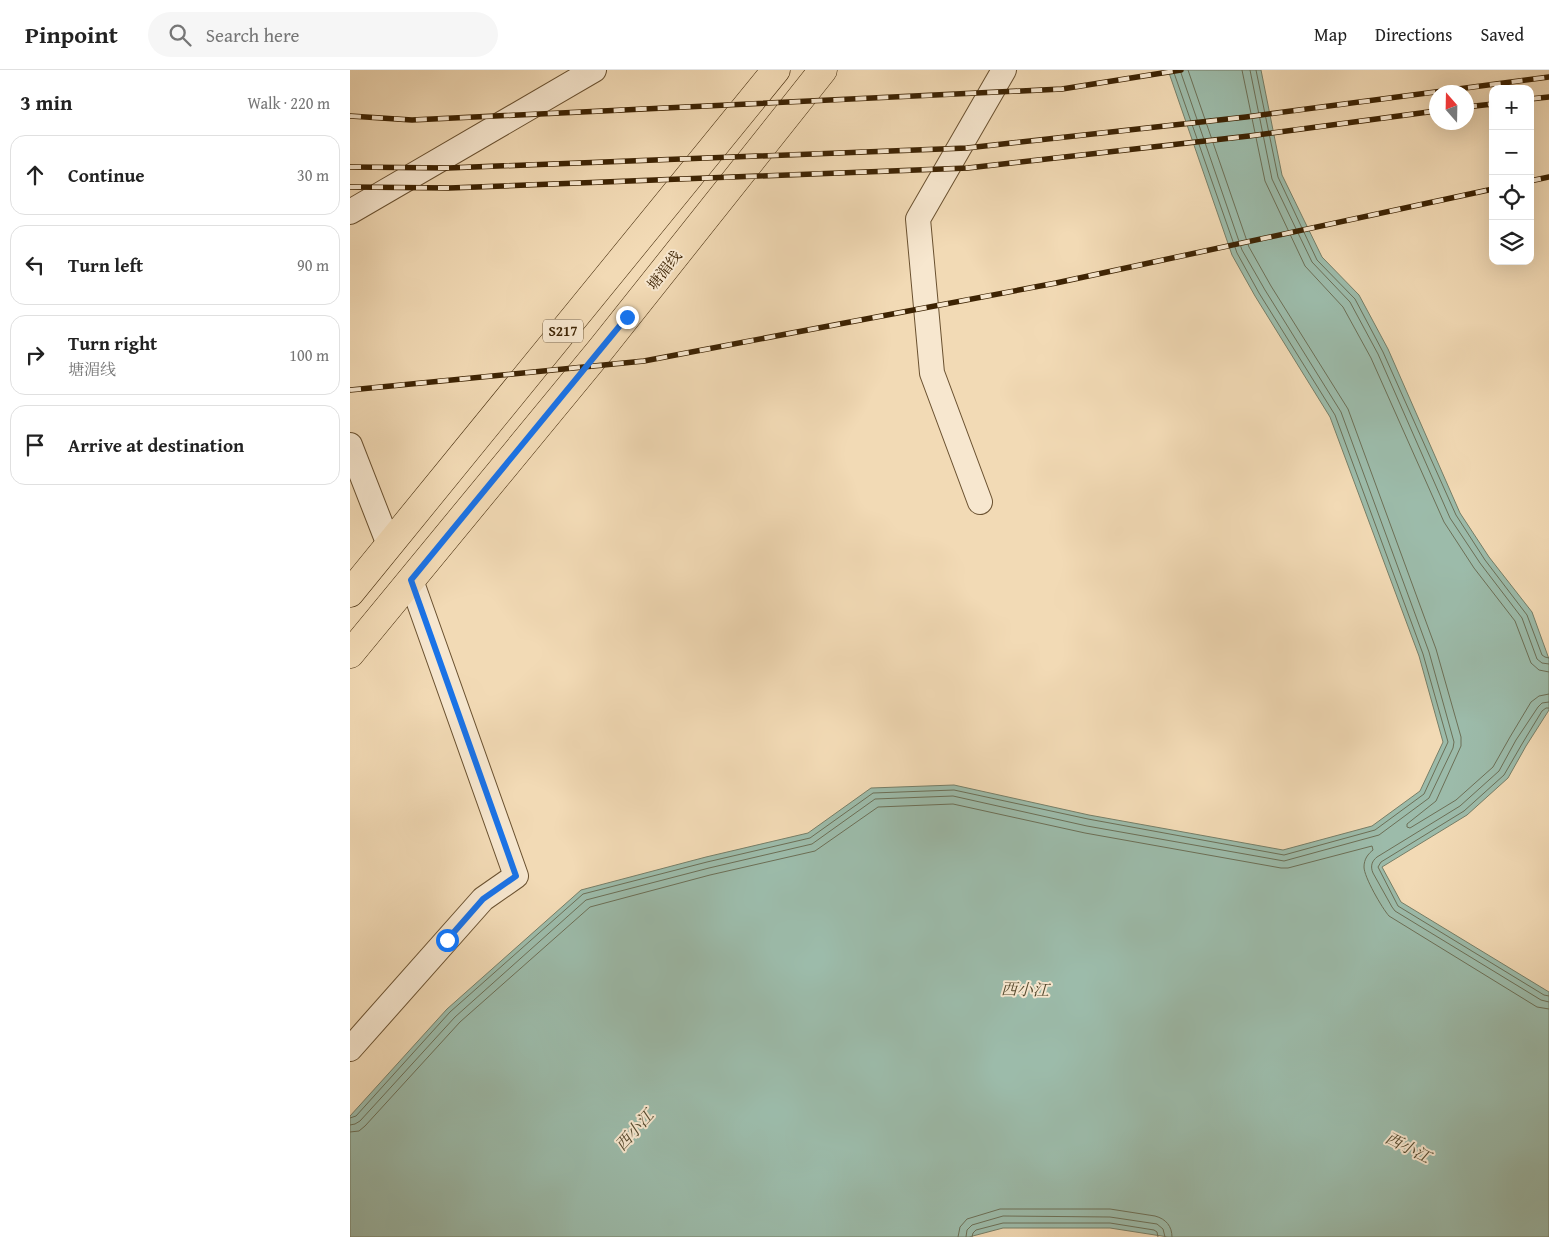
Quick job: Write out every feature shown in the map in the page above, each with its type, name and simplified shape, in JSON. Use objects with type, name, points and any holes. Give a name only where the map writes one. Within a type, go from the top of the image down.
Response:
[{"type":"main road","name":"S217","points":[[350,593],[776,70]]},
{"type":"main road","name":"塘湄线","points":[[350,654],[602,348],[823,70]]},
{"type":"street","points":[[350,212],[594,70]]},
{"type":"street","points":[[980,502],[932,373],[918,219],[1004,70]]},
{"type":"street","points":[[350,445],[389,545]]},
{"type":"street","points":[[350,1049],[483,899],[516,876],[411,580]]},
{"type":"water","name":"西小江","points":[[1168,70],[1261,70],[1282,175],[1322,257],[1359,295],[1388,349],[1460,513],[1489,557],[1532,612],[1549,659],[1549,710],[1508,778],[1467,815],[1382,867],[1401,902],[1549,992],[1549,1237],[1168,1237],[1110,1228],[1003,1228],[969,1237],[350,1237],[350,1116],[447,1009],[581,890],[706,857],[808,833],[871,788],[954,785],[1089,815],[1283,850],[1372,826],[1420,791],[1443,742],[1419,656],[1330,417],[1255,296],[1232,255]]},
{"type":"railway","points":[[350,116],[412,120],[1062,89],[1181,70]]},
{"type":"railway","points":[[350,167],[448,168],[967,148],[1246,117],[1549,77]]},
{"type":"railway","points":[[1534,99],[1549,97]]},
{"type":"railway","points":[[1474,106],[1489,104]]},
{"type":"railway","points":[[350,187],[449,188],[968,168],[1249,136],[1429,112]]},
{"type":"railway","points":[[1534,180],[1549,177]]},
{"type":"railway","points":[[350,390],[644,361],[1056,283],[1489,190]]},
{"type":"route","points":[[447,940],[483,899],[516,876],[411,580],[627,317]]}]
